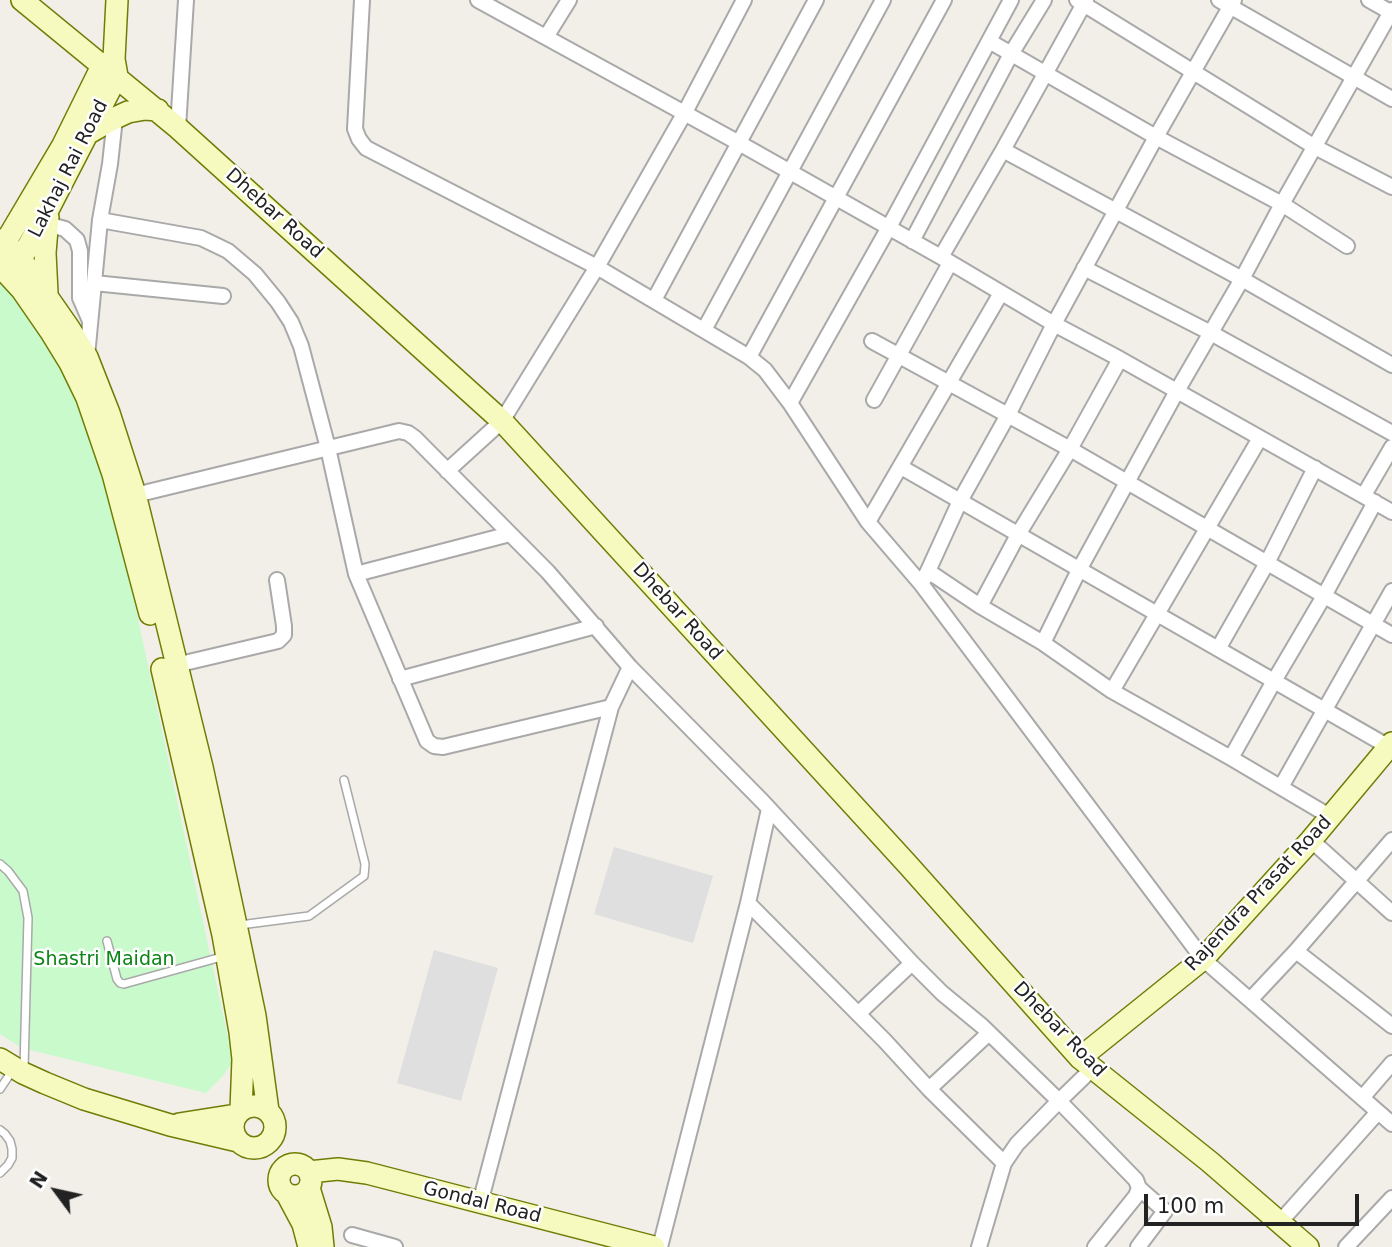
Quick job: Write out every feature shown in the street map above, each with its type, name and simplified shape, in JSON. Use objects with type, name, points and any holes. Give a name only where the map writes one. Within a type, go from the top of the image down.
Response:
[{"type":"main road","name":"Dhebar Road","points":[[22,0],[111,67],[502,421],[1086,1063],[1210,1162],[1308,1247]]},
{"type":"main road","name":"Lakhaj Rai Road","points":[[10,266],[87,134],[111,67],[117,0]]},
{"type":"main road","name":"Lakhaj Rai Road","points":[[2,244],[43,209],[63,145],[111,67]]},
{"type":"main road","points":[[87,134],[128,112],[158,110]]},
{"type":"main road","points":[[0,216],[18,207],[43,209],[47,296]]},
{"type":"main road","points":[[2,244],[22,290],[51,332],[81,387],[127,497],[176,665],[202,767],[255,1016],[268,1111],[274,1121],[274,1132],[268,1143],[247,1145],[170,1125],[84,1098],[12,1066]]},
{"type":"main road","points":[[10,266],[47,296],[87,357],[109,412],[152,622],[227,956],[240,1031],[243,1059],[239,1112],[232,1128],[234,1136],[272,1164],[301,1176]]},
{"type":"main road","name":"Rajendra Prasat Road","points":[[1086,1063],[1203,959],[1311,840],[1390,745]]},
{"type":"main road","points":[[170,1125],[239,1112],[255,1106],[268,1111]]},
{"type":"main road","points":[[274,1132],[286,1147],[301,1176],[321,1227],[323,1247]]},
{"type":"main road","name":"Gondal Road","points":[[301,1176],[338,1169],[354,1171],[654,1247]]},
{"type":"main road","points":[[301,1176],[301,1195],[287,1194],[303,1224],[309,1247]]},
{"type":"main road","name":"Gondal Road","points":[[301,1176],[373,1189],[598,1247]]},
{"type":"street","points":[[178,128],[186,0]]},
{"type":"street","points":[[362,0],[355,129],[366,148],[597,267],[749,357],[765,370],[790,403],[868,522],[922,585],[1203,959],[1392,1124]]},
{"type":"street","points":[[478,0],[835,197],[1054,324],[1392,512]]},
{"type":"street","points":[[546,37],[569,0]]},
{"type":"street","points":[[447,471],[502,421],[597,267],[684,114],[744,0]]},
{"type":"street","points":[[654,300],[816,0]]},
{"type":"street","points":[[704,330],[883,0]]},
{"type":"street","points":[[749,357],[944,0]]},
{"type":"street","points":[[790,403],[888,229],[1011,0]]},
{"type":"street","points":[[912,241],[1011,54],[1044,0]]},
{"type":"street","points":[[1043,643],[1079,570],[1177,391],[1391,12],[1369,0]]},
{"type":"street","points":[[874,400],[1082,1],[1315,147],[1392,187]]},
{"type":"street","points":[[922,585],[960,501],[1156,136],[1194,72],[1228,2],[1392,99]]},
{"type":"street","points":[[989,41],[1282,204],[1347,246]]},
{"type":"street","points":[[87,357],[100,220],[115,118]]},
{"type":"street","points":[[1003,150],[1242,279],[1392,365]]},
{"type":"street","points":[[43,209],[77,240],[80,251],[80,298],[90,322]]},
{"type":"street","points":[[100,220],[201,238],[228,251],[254,274],[291,322],[301,346],[328,448],[356,573],[427,741],[434,746],[443,747],[611,707]]},
{"type":"street","points":[[1084,268],[1211,332],[1392,433]]},
{"type":"street","points":[[94,283],[223,296]]},
{"type":"street","points":[[868,522],[1001,293]]},
{"type":"street","points":[[872,341],[1070,449],[1392,635]]},
{"type":"street","points":[[980,606],[1120,359]]},
{"type":"street","points":[[127,497],[400,431],[415,438],[548,572],[630,667],[769,809],[912,963],[942,993],[989,1032],[1136,1180],[1139,1188],[1165,1211],[1138,1247]]},
{"type":"street","points":[[1112,691],[1260,438]]},
{"type":"street","points":[[1231,758],[1324,596],[1392,447]]},
{"type":"street","points":[[901,467],[1157,615],[1390,745]]},
{"type":"street","points":[[1218,649],[1267,563],[1315,468]]},
{"type":"street","points":[[356,573],[510,534]]},
{"type":"street","points":[[928,571],[1043,643],[1112,691],[1331,817]]},
{"type":"street","points":[[176,665],[278,641],[284,635],[284,626],[276,580]]},
{"type":"street","points":[[1280,787],[1392,590]]},
{"type":"street","points":[[400,679],[596,626]]},
{"type":"street","points":[[480,1203],[611,707],[630,667]]},
{"type":"street","points":[[660,1247],[769,809]]},
{"type":"street","points":[[1311,840],[1392,913]]},
{"type":"street","points":[[1250,1000],[1392,840]]},
{"type":"street","points":[[748,902],[1004,1163]]},
{"type":"street","points":[[1296,951],[1392,1026]]},
{"type":"street","points":[[858,1014],[912,963]]},
{"type":"street","points":[[929,1089],[989,1032]]},
{"type":"street","points":[[979,1247],[1004,1163],[1017,1144],[1059,1101],[1086,1063]]},
{"type":"street","points":[[1362,1098],[1392,1063]]},
{"type":"street","points":[[1280,1222],[1378,1112]]},
{"type":"street","points":[[1095,1247],[1136,1196],[1139,1188]]},
{"type":"street","points":[[1346,1247],[1392,1198]]},
{"type":"street","points":[[352,1235],[395,1247]]},
{"type":"lane","points":[[236,925],[309,916],[364,876],[365,864],[344,779]]},
{"type":"lane","points":[[0,864],[23,891],[28,918],[12,1066],[0,1089]]},
{"type":"lane","points":[[107,942],[117,979],[124,984],[227,956]]},
{"type":"lane","points":[[0,1130],[10,1141],[12,1157],[0,1173]]},
{"type":"shaded area","points":[[614,847],[713,876],[693,943],[594,914]]},
{"type":"shaded area","points":[[434,950],[498,968],[461,1101],[397,1083]]},
{"type":"green space","name":"Shastri Maidan","points":[[0,272],[86,377],[233,1061],[206,1093],[22,1048],[0,1034]]}]
